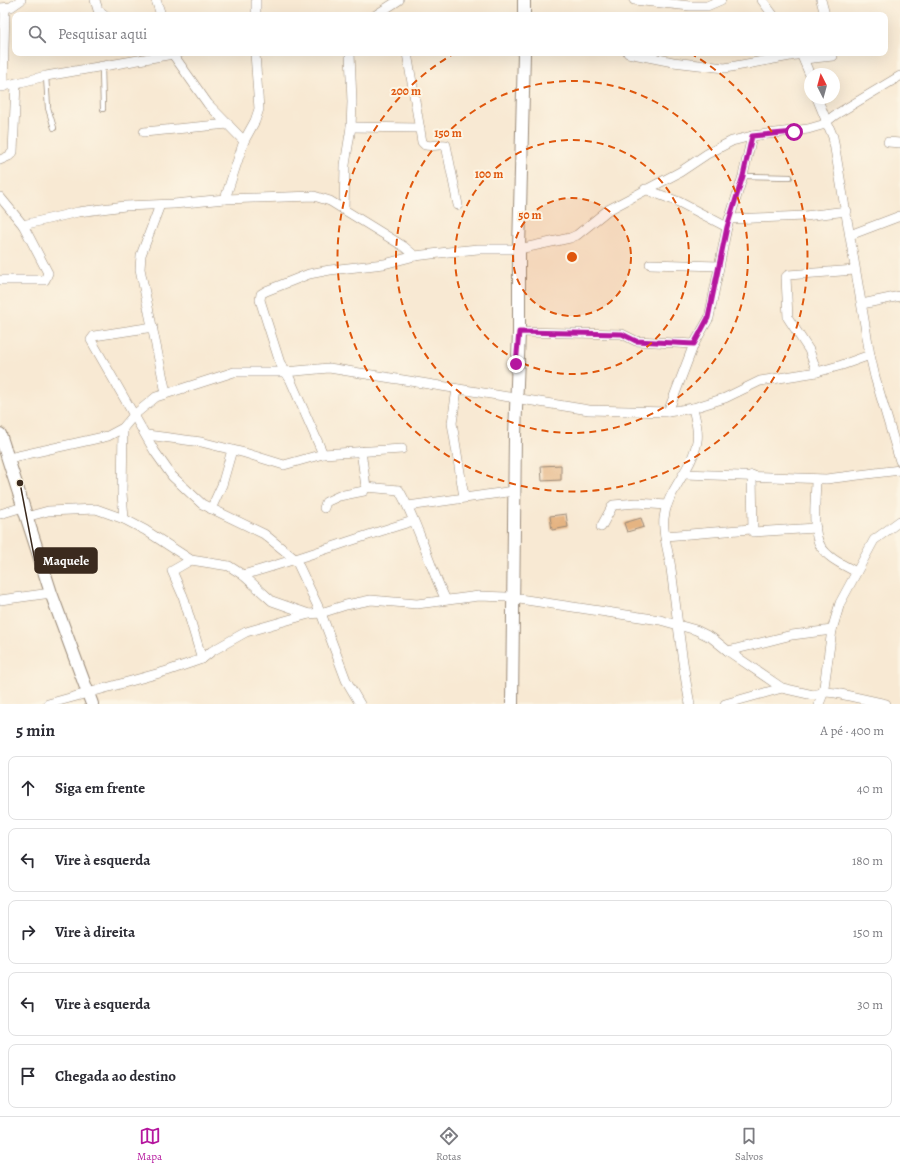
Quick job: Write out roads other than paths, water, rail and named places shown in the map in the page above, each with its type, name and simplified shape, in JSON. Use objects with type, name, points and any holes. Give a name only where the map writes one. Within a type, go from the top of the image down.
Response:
[{"type":"street","points":[[21,0],[11,7],[2,9],[1,87],[142,56]]},
{"type":"street","points":[[95,0],[98,10],[101,12]]},
{"type":"street","points":[[156,0],[160,12]]},
{"type":"street","points":[[256,0],[256,12]]},
{"type":"street","points":[[381,12],[399,0]]},
{"type":"street","points":[[524,0],[524,12]]},
{"type":"street","points":[[634,0],[690,6],[706,6],[721,0]]},
{"type":"street","points":[[762,0],[771,12]]},
{"type":"street","points":[[821,0],[824,12]]},
{"type":"street","points":[[176,56],[208,104],[244,141]]},
{"type":"street","points":[[225,199],[244,141],[255,121],[259,109],[254,56]]},
{"type":"street","points":[[344,210],[345,165],[351,127],[352,102],[350,56]]},
{"type":"street","points":[[408,56],[420,128],[425,146],[446,145],[458,205]]},
{"type":"street","points":[[512,704],[515,545],[514,491],[519,332],[519,249],[524,56]]},
{"type":"street","points":[[643,56],[673,62],[725,68],[796,56]]},
{"type":"street","points":[[802,56],[807,68]]},
{"type":"street","points":[[323,454],[290,379],[285,372],[269,333],[260,300],[261,294],[309,274],[342,268],[400,261],[415,256],[478,249],[519,249],[576,235],[608,210],[645,189],[680,172],[707,154],[732,141],[752,136],[808,129],[826,122],[900,76]]},
{"type":"street","points":[[0,160],[9,156],[13,152],[16,83]]},
{"type":"street","points":[[819,104],[833,137],[847,211],[855,270],[870,355],[900,461]]},
{"type":"street","points":[[144,132],[228,124]]},
{"type":"street","points":[[351,127],[420,128]]},
{"type":"street","points":[[668,412],[694,344],[708,318],[728,223],[743,176],[752,136]]},
{"type":"street","points":[[888,142],[900,143]]},
{"type":"street","points":[[645,189],[728,223],[847,211]]},
{"type":"street","points":[[22,225],[78,212],[125,206],[160,205],[225,199],[314,196],[330,201],[403,246],[415,256]]},
{"type":"street","points":[[0,197],[22,225],[48,274],[48,277],[45,280],[0,280]]},
{"type":"street","points":[[160,205],[140,262],[166,394]]},
{"type":"street","points":[[850,235],[900,216]]},
{"type":"street","points":[[650,264],[719,266]]},
{"type":"street","points":[[817,372],[809,350],[788,318],[786,277],[855,270]]},
{"type":"street","points":[[862,304],[900,296]]},
{"type":"street","points":[[153,327],[92,337],[91,340],[161,461],[172,476],[202,504],[264,534],[296,560],[322,613],[346,680],[360,704]]},
{"type":"street","points":[[519,332],[622,334],[636,341],[694,344]]},
{"type":"street","points":[[9,458],[108,436],[123,428],[134,415],[156,397],[234,372],[285,372],[329,368],[589,410],[668,412],[694,408],[725,398],[760,381],[817,372],[842,366],[870,355]]},
{"type":"street","points":[[457,389],[452,422],[464,497]]},
{"type":"street","points":[[690,704],[677,624],[664,520],[667,505],[694,454],[697,442],[694,408]]},
{"type":"street","points":[[123,428],[122,493],[124,519]]},
{"type":"street","points":[[0,434],[9,458],[51,593],[91,699]]},
{"type":"street","points":[[147,435],[201,442],[284,465],[323,454],[402,449]]},
{"type":"street","points":[[211,509],[222,485],[232,450]]},
{"type":"street","points":[[324,508],[326,502],[332,499],[364,491],[366,487],[361,451]]},
{"type":"street","points":[[684,474],[752,475],[816,479],[860,476],[900,470]]},
{"type":"street","points":[[751,529],[753,504],[752,475]]},
{"type":"street","points":[[816,479],[816,528],[821,547],[833,559],[856,572]]},
{"type":"street","points":[[366,487],[397,488],[408,506],[436,581],[446,600]]},
{"type":"street","points":[[408,506],[514,491]]},
{"type":"street","points":[[601,527],[613,505],[637,503],[667,505]]},
{"type":"street","points":[[0,514],[96,509],[124,519],[145,530],[190,560],[229,566],[243,575],[272,600],[309,614]]},
{"type":"street","points":[[243,575],[296,560],[353,539],[413,521]]},
{"type":"street","points":[[819,704],[823,694],[832,630],[840,603],[874,540],[900,521]]},
{"type":"street","points":[[665,536],[751,529],[752,532],[757,532],[816,528]]},
{"type":"street","points":[[190,560],[172,571],[183,596],[202,659]]},
{"type":"street","points":[[0,600],[51,593]]},
{"type":"street","points":[[48,704],[91,699],[108,687],[167,671],[202,659],[212,651],[246,632],[309,614],[322,613],[346,605],[371,600],[413,604],[479,596],[513,598],[643,616],[677,624],[705,634],[782,688],[813,695],[823,694],[826,692],[836,693],[886,704]]},
{"type":"street","points":[[728,651],[792,635],[832,630]]},
{"type":"street","points":[[725,704],[782,688]]},
{"type":"lane","points":[[102,66],[103,109]]},
{"type":"lane","points":[[46,76],[48,108],[54,128]]},
{"type":"lane","points":[[743,176],[790,177]]},
{"type":"place","name":"Maquele","points":[[20,483]]}]
